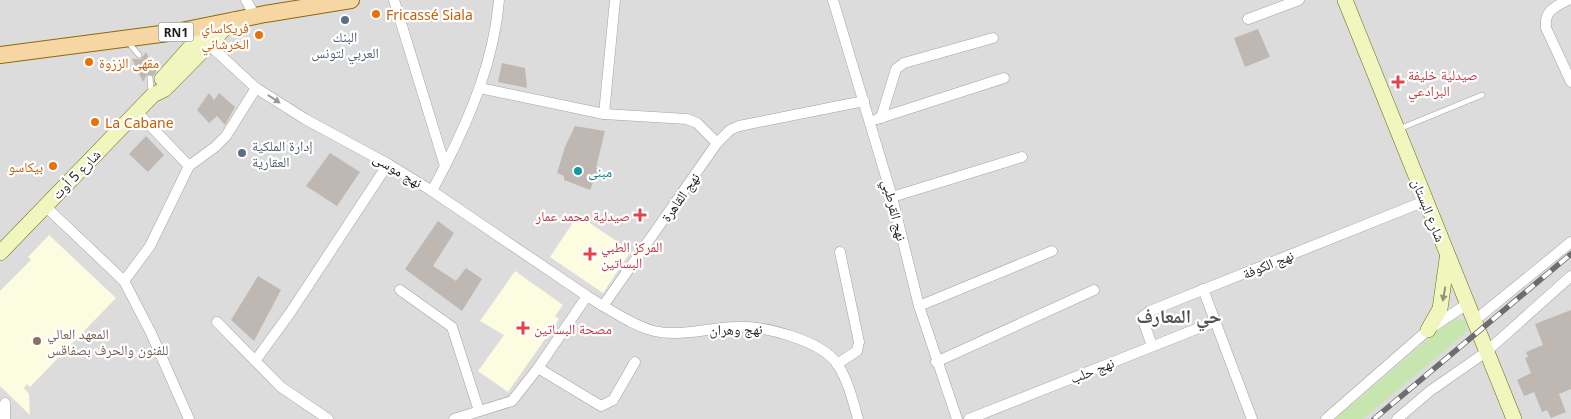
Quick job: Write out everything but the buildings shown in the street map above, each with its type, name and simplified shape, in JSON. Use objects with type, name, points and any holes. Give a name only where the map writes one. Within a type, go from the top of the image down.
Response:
[{"type":"main road","name":"RN1","points":[[0,55],[124,38],[203,34],[233,20],[347,0]]},
{"type":"main road","name":"شارع البستان","points":[[1345,0],[1514,419]]},
{"type":"main road","name":"شارع 5 أوت","points":[[0,253],[152,97],[165,89],[203,34]]},
{"type":"main road","points":[[1428,330],[1437,317],[1443,300],[1448,256]]},
{"type":"street","points":[[246,0],[255,16]]},
{"type":"street","points":[[394,0],[445,166]]},
{"type":"street","points":[[432,191],[474,107],[497,18],[499,0]]},
{"type":"street","points":[[604,114],[613,39],[615,0]]},
{"type":"street","name":"نهج القرطبي","points":[[833,0],[892,196],[919,306],[936,362],[957,419]]},
{"type":"street","points":[[1248,19],[1299,0]]},
{"type":"street","points":[[1568,0],[1550,9],[1545,20],[1546,28],[1571,82]]},
{"type":"street","name":"نهج موسى","points":[[203,34],[256,88],[305,119],[388,164],[432,191],[586,296]]},
{"type":"street","points":[[882,118],[896,69],[904,63],[993,38]]},
{"type":"street","points":[[871,122],[1004,78]]},
{"type":"street","points":[[124,281],[150,246],[189,166],[215,147],[226,136],[256,88]]},
{"type":"street","points":[[480,88],[604,114],[688,119],[697,123],[717,143]]},
{"type":"street","name":"نهج القاهرة","points":[[603,306],[717,143],[730,130],[739,126],[864,101]]},
{"type":"street","points":[[137,112],[189,166]]},
{"type":"street","points":[[892,196],[1022,157]]},
{"type":"street","points":[[255,361],[290,312],[388,164]]},
{"type":"street","name":"نهج الكوفة","points":[[1152,346],[1142,318],[1150,311],[1425,200]]},
{"type":"street","points":[[45,206],[124,281],[151,333],[189,419]]},
{"type":"street","points":[[1474,320],[1571,242]]},
{"type":"street","points":[[919,306],[1052,251]]},
{"type":"street","points":[[840,252],[859,342],[857,351],[837,364],[858,419]]},
{"type":"street","points":[[1397,419],[1430,391],[1486,352],[1571,276]]},
{"type":"street","points":[[1203,289],[1252,419]]},
{"type":"street","points":[[400,290],[452,327],[479,411]]},
{"type":"street","points":[[936,362],[1094,290]]},
{"type":"street","points":[[454,419],[512,401],[538,368],[586,296],[603,306]]},
{"type":"street","points":[[1326,419],[1428,330],[1467,304]]},
{"type":"street","name":"نهج وهران","points":[[603,306],[638,326],[656,331],[674,332],[736,326],[770,329],[819,349],[837,364]]},
{"type":"street","points":[[217,322],[281,388],[328,419]]},
{"type":"street","name":"نهج حلب","points":[[969,419],[1214,322]]},
{"type":"street","points":[[538,368],[601,406],[613,400],[635,362]]},
{"type":"street","points":[[5,403],[5,419]]},
{"type":"lane","points":[[124,38],[134,46],[139,55]]},
{"type":"lane","points":[[150,78],[152,97]]},
{"type":"lane","points":[[1398,130],[1482,95]]},
{"type":"shaded area","points":[[0,0],[1571,0],[1571,419],[0,419]]},
{"type":"shaded area","name":"المركز الطبي البساتين","points":[[578,215],[631,251],[603,293],[550,257]]},
{"type":"shaded area","name":"المعهد العالي للفنون والحرف بصفاقس","points":[[49,235],[116,298],[30,387],[27,384],[24,388],[29,394],[30,415],[0,386],[0,291],[31,260],[28,257]]},
{"type":"shaded area","name":"مصحة البساتين","points":[[515,271],[563,305],[555,316],[559,319],[508,392],[478,371],[504,335],[480,321]]},
{"type":"green space","points":[[1454,317],[1465,321],[1467,327],[1464,334],[1363,419],[1335,419]]},
{"type":"railway","points":[[1374,419],[1571,254]]},
{"type":"place","name":"Fricassé Siala","points":[[376,14]]},
{"type":"place","name":"البنك العربي لتونس","points":[[345,20]]},
{"type":"place","name":"فريكاساي الخرشاني","points":[[259,35]]},
{"type":"place","name":"مقهى الززوة","points":[[89,62]]},
{"type":"place","name":"صيدلية خليفة البرادعي","points":[[1398,82]]},
{"type":"place","name":"La Cabane","points":[[95,122]]},
{"type":"place","name":"إدارة الملكية العقارية","points":[[242,153]]},
{"type":"place","name":"بيكاسو","points":[[53,166]]},
{"type":"place","name":"مبنى","points":[[578,171]]},
{"type":"place","name":"صيدلية محمد عمار","points":[[640,215]]},
{"type":"place","name":"المركز الطبي البساتين","points":[[590,254]]},
{"type":"place","name":"مصحة البساتين","points":[[523,328]]},
{"type":"place","name":"المعهد العالي للفنون والحرف بصفاقس","points":[[37,341]]},
{"type":"district","name":"حي المعارف","points":[[1179,316]]}]
